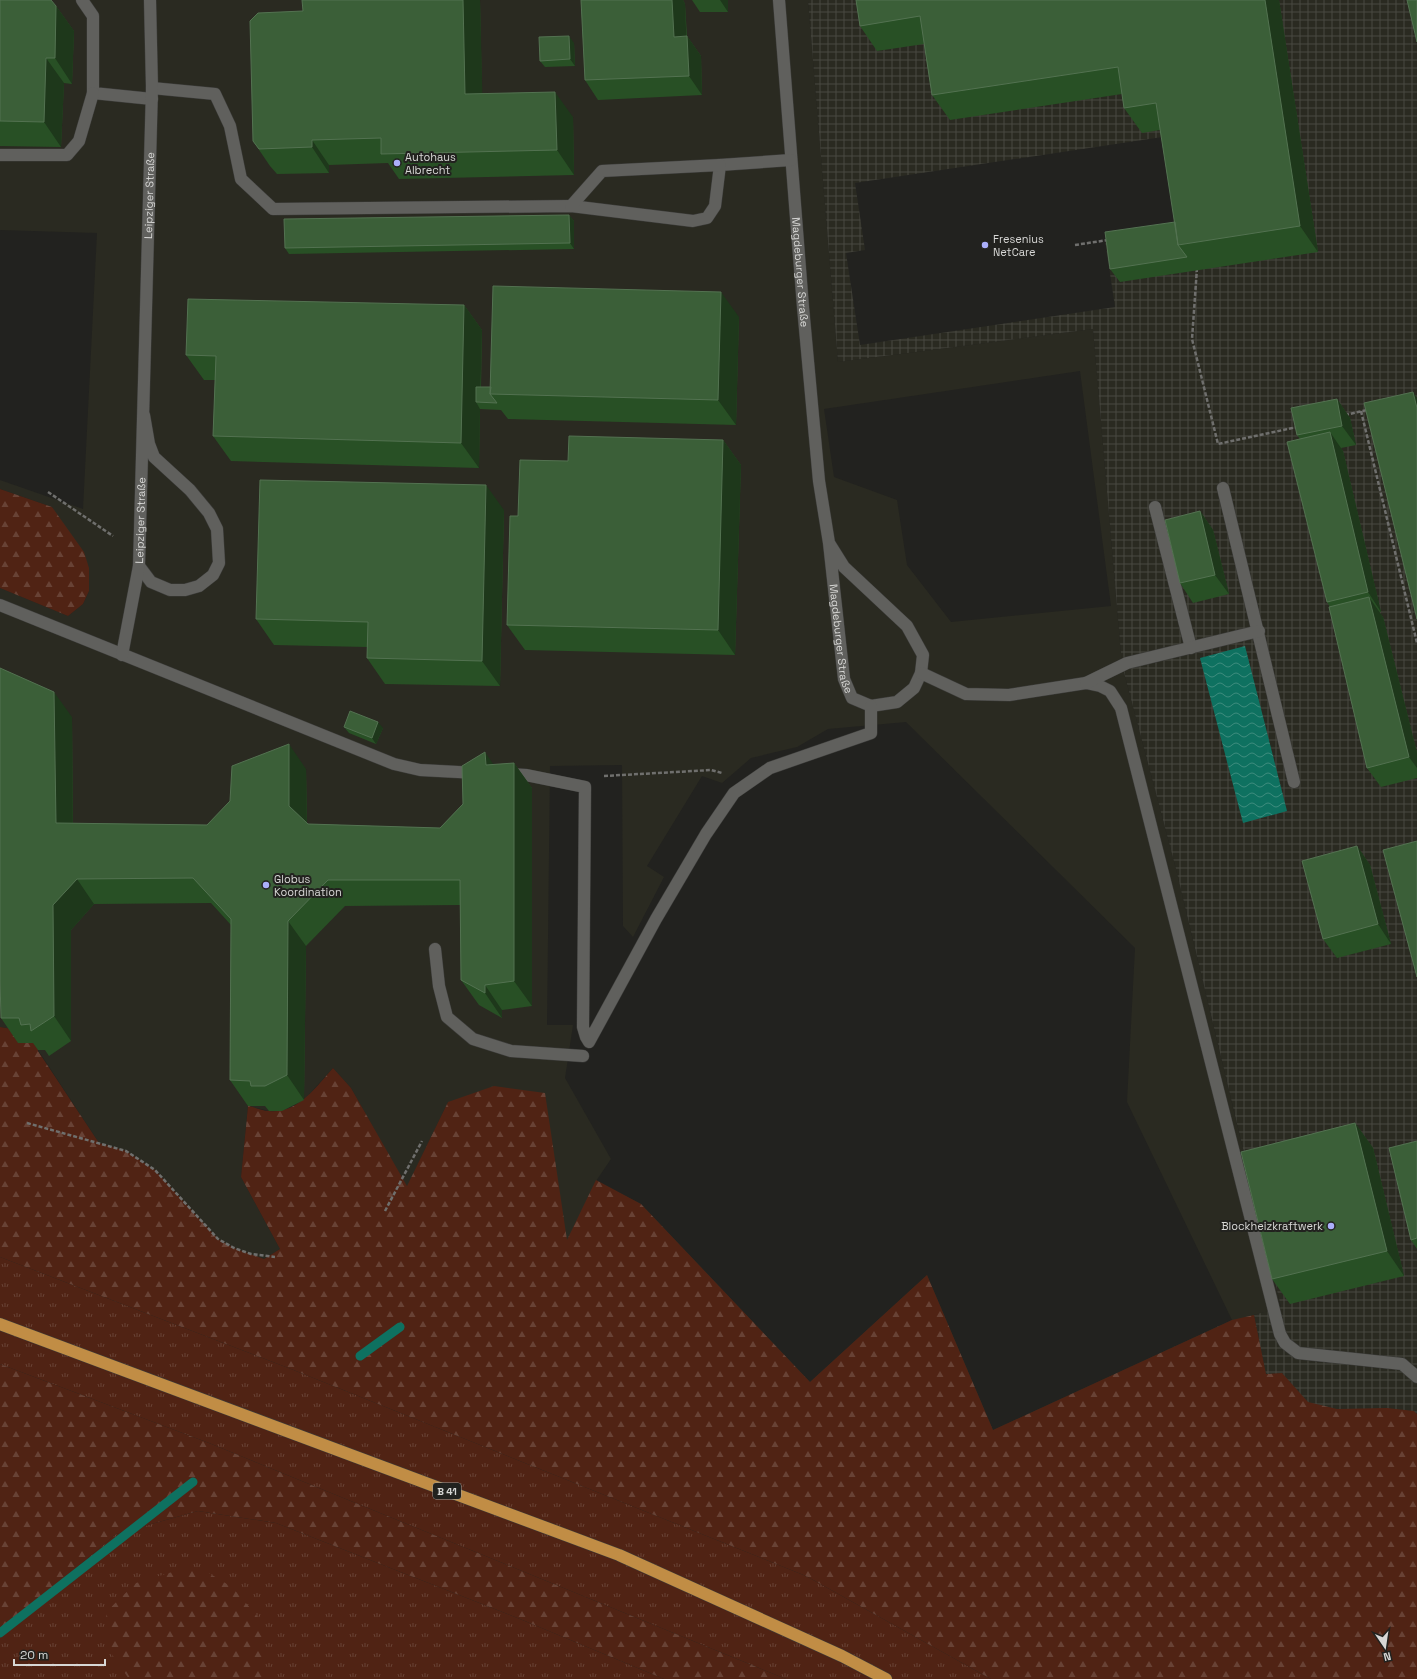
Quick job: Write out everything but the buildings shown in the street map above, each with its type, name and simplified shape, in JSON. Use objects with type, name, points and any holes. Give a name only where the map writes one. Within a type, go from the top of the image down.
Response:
[{"type":"highway","name":"B 41","points":[[0,1324],[619,1555],[842,1656],[886,1679]]},
{"type":"street","points":[[0,155],[67,155],[79,141],[93,93],[93,16],[82,0]]},
{"type":"street","name":"Leipziger Straße","points":[[144,415],[149,444],[154,457],[190,490],[209,513],[217,529],[220,563],[213,575],[199,586],[185,590],[170,590],[151,582],[139,566],[152,93],[150,0]]},
{"type":"street","name":"Magdeburger Straße","points":[[779,0],[819,481],[829,544],[844,679],[852,698],[871,706],[897,702],[914,688],[921,673],[923,655],[906,626],[844,567],[829,544]]},
{"type":"street","points":[[93,93],[215,94],[230,126],[241,179],[273,209],[571,206],[693,221],[707,218],[715,206],[720,165]]},
{"type":"street","points":[[571,206],[602,171],[792,160]]},
{"type":"street","points":[[1223,488],[1259,631],[1294,782]]},
{"type":"street","points":[[1155,507],[1191,648]]},
{"type":"street","points":[[122,655],[139,566]]},
{"type":"street","points":[[0,605],[394,764],[420,770],[526,775],[586,787],[583,1027],[586,1038],[589,1042],[656,919],[706,834],[734,793],[770,768],[871,733],[871,706]]},
{"type":"street","points":[[921,673],[966,694],[1009,695],[1086,683],[1127,663],[1259,631]]},
{"type":"street","points":[[1086,683],[1100,686],[1110,692],[1121,708],[1280,1334],[1285,1343],[1298,1353],[1402,1364],[1417,1377]]},
{"type":"street","points":[[435,949],[438,986],[447,1017],[473,1038],[511,1051],[583,1056]]},
{"type":"path","points":[[1075,245],[1112,239]]},
{"type":"path","points":[[1197,267],[1192,339],[1218,444],[1300,426]]},
{"type":"path","points":[[1338,417],[1368,410]]},
{"type":"path","points":[[1361,411],[1417,643]]},
{"type":"path","points":[[48,492],[113,536]]},
{"type":"path","points":[[577,786],[601,776],[712,770],[750,782]]},
{"type":"path","points":[[27,1123],[126,1151],[155,1170],[218,1239],[234,1248],[252,1254],[275,1257]]},
{"type":"path","points":[[385,1211],[422,1141]]},
{"type":"shaded area","points":[[0,0],[808,0],[838,362],[1093,329],[1122,665],[1176,869],[1281,1308],[1254,1315],[1327,1679],[1080,1679],[813,1538],[448,1102],[407,1187],[351,1088],[333,1068],[304,1100],[282,1111],[269,1111],[248,1106],[241,1177],[280,1249],[264,1259],[234,1248],[218,1239],[155,1170],[126,1151],[99,1143],[38,1050],[18,1043],[18,1030],[0,1027],[0,588],[68,616],[83,604],[89,591],[52,507],[0,489],[0,480],[83,509],[97,233],[0,230]],"holes":[[[1080,371],[1111,606],[951,622],[907,565],[897,500],[834,477],[824,409]],[[906,722],[1135,948],[1127,1102],[1232,1320],[993,1430],[927,1275],[810,1382],[641,1204],[596,1181],[611,1159],[565,1078],[573,1025],[547,1025],[550,766],[622,765],[623,926],[633,937],[664,877],[647,866],[702,776],[722,783],[751,758],[797,747],[828,729]]]},
{"type":"shaded area","points":[[808,0],[1417,0],[1417,1679],[1327,1679],[1254,1315],[1281,1307],[1176,869],[1122,665],[1093,329],[838,362]],"holes":[[[1169,136],[1183,228],[1105,240],[1115,307],[860,345],[846,253],[865,250],[855,183]]]},
{"type":"green space","points":[[0,489],[52,507],[84,552],[89,568],[89,591],[83,604],[68,616],[0,588]]},
{"type":"green space","points":[[0,1027],[18,1030],[37,1043],[38,1051],[99,1143],[126,1151],[155,1170],[218,1239],[234,1248],[264,1259],[280,1249],[241,1177],[248,1106],[269,1111],[279,1111],[298,1104],[313,1091],[333,1068],[351,1088],[407,1186],[448,1102],[494,1086],[545,1093],[567,1240],[596,1180],[641,1204],[810,1382],[927,1275],[993,1430],[1232,1320],[1254,1315],[1266,1374],[1282,1373],[1308,1402],[1337,1409],[1387,1408],[1414,1411],[1417,1414],[1417,1679],[991,1679],[806,1576],[291,1369],[0,1257]]},
{"type":"green space","points":[[0,1257],[291,1369],[806,1576],[991,1679],[786,1679],[209,1443],[0,1364]]},
{"type":"green space","points":[[0,1364],[209,1443],[786,1679],[664,1679],[520,1619],[276,1523],[198,1511],[116,1534],[0,1633]]},
{"type":"green space","points":[[198,1511],[276,1523],[520,1619],[664,1679],[0,1679],[0,1633],[116,1534]]},
{"type":"green space","points":[[182,1569],[207,1572],[232,1587],[263,1623],[265,1679],[129,1679],[109,1650],[106,1612],[136,1583]]},
{"type":"water","points":[[1245,646],[1287,811],[1243,823],[1200,658]]},
{"type":"waterway","points":[[360,1356],[400,1327]]},
{"type":"waterway","points":[[0,1633],[193,1482]]},
{"type":"place","name":"Autohaus Albrecht","points":[[397,163]]},
{"type":"place","name":"Fresenius NetCare","points":[[985,245]]},
{"type":"place","name":"Globus Koordination","points":[[266,885]]},
{"type":"place","name":"Blockheizkraftwerk","points":[[1331,1226]]}]
